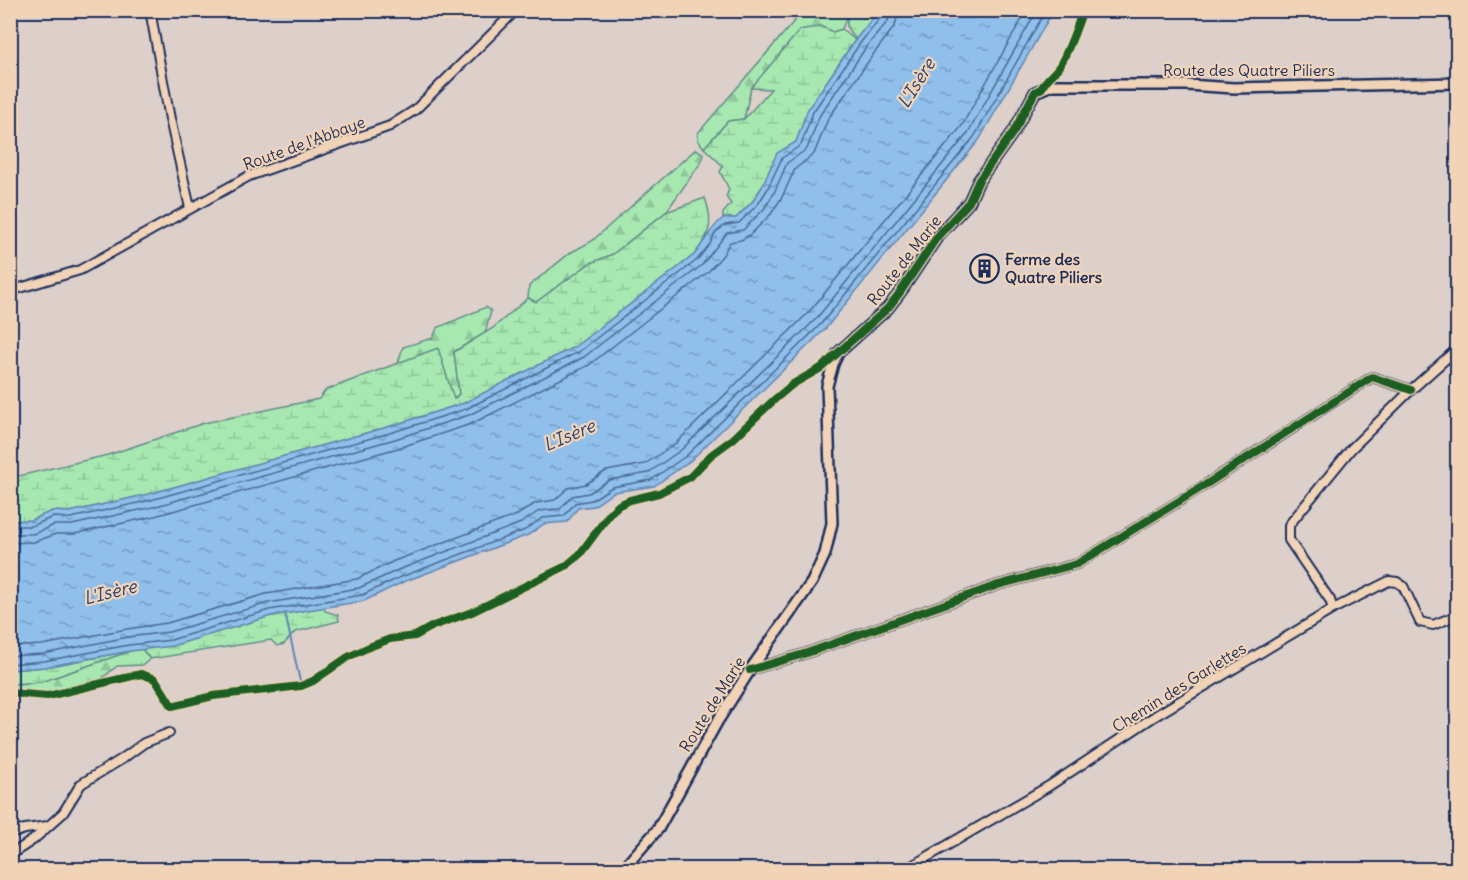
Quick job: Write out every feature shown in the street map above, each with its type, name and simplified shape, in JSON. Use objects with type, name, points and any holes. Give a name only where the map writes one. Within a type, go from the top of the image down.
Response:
[{"type":"street","points":[[150,10],[190,208]]},
{"type":"street","name":"Route de l'Abbaye","points":[[10,291],[80,270],[249,176],[390,126],[416,110],[516,10]]},
{"type":"street","name":"Route des Quatre Piliers","points":[[1042,88],[1052,85],[1187,85],[1234,88],[1458,83]]},
{"type":"street","name":"Route de Marie","points":[[622,870],[658,829],[717,722],[750,670],[812,582],[825,554],[832,523],[826,398],[827,386],[838,353],[883,312],[937,237],[969,202],[979,180],[1014,131],[1035,92],[1042,88]]},
{"type":"street","points":[[1333,609],[1330,600],[1289,540],[1289,525],[1351,449],[1458,348]]},
{"type":"street","points":[[750,670],[807,653],[998,585],[1077,564],[1372,377],[1411,390]]},
{"type":"street","name":"Chemin des Garlettes","points":[[905,870],[1049,786],[1155,716],[1333,609],[1389,581],[1403,586],[1420,622],[1433,625],[1458,615]]},
{"type":"street","points":[[10,855],[33,840],[63,813],[81,784],[123,759],[144,743],[169,733]]},
{"type":"street","points":[[10,834],[25,829],[49,826]]},
{"type":"green space","points":[[803,11],[849,11],[842,29],[833,32],[751,88],[744,119],[728,121],[704,148],[698,140],[698,133]]},
{"type":"green space","points":[[849,11],[879,11],[856,39],[847,26]]},
{"type":"green space","points":[[820,26],[833,32],[842,29],[855,40],[808,109],[796,142],[777,154],[753,201],[736,218],[723,218],[723,213],[731,204],[726,197],[729,189],[720,172],[723,166],[704,148],[728,121],[744,119],[771,89],[751,88],[800,30]]},
{"type":"green space","points":[[696,149],[704,154],[702,161],[666,212],[613,254],[589,264],[536,302],[528,298],[529,286],[570,253],[592,241]]},
{"type":"green space","points":[[705,198],[709,228],[704,241],[694,255],[576,346],[464,403],[391,426],[149,494],[70,512],[52,511],[31,520],[11,521],[10,478],[108,455],[204,423],[319,399],[326,390],[438,348],[454,399],[459,394],[454,352],[493,328],[528,298],[536,302],[589,264],[613,254],[666,212]]},
{"type":"green space","points":[[486,307],[491,311],[485,333],[454,352],[459,394],[453,399],[438,349],[398,363],[403,347],[433,338],[437,328]]},
{"type":"green space","points":[[324,607],[325,611],[338,615],[339,621],[295,632],[284,644],[277,646],[271,640],[150,659],[142,649],[172,646],[271,616]]},
{"type":"green space","points":[[142,649],[150,659],[143,665],[117,666],[101,679],[75,685],[48,699],[32,693],[11,692],[11,684],[41,682],[130,651]]},
{"type":"green space","points":[[130,651],[41,682],[11,684],[11,670],[45,667]]},
{"type":"water","name":"L'Isère","points":[[879,10],[1053,11],[979,140],[826,328],[690,461],[654,486],[614,492],[594,506],[578,508],[567,522],[544,524],[528,535],[403,582],[364,601],[271,616],[172,646],[130,651],[45,667],[11,670],[11,521],[31,520],[52,511],[70,512],[149,494],[391,426],[464,403],[576,346],[694,255],[718,222],[723,218],[736,218],[753,201],[777,153],[796,142],[808,109]]},
{"type":"waterway","points":[[285,613],[301,686]]},
{"type":"cycle path","points":[[10,693],[48,696],[141,674],[155,679],[172,706],[213,696],[301,686],[369,647],[390,639],[415,636],[433,626],[472,612],[566,566],[580,554],[611,512],[619,505],[659,493],[690,477],[711,455],[733,439],[775,399],[793,384],[821,368],[888,308],[937,237],[969,202],[979,180],[1014,131],[1035,92],[1042,88],[1064,59],[1083,10]]},
{"type":"cycle path","points":[[750,670],[807,653],[998,585],[1077,564],[1202,487],[1372,377],[1411,390]]},
{"type":"place","name":"Ferme des Quatre Piliers","points":[[984,268]]}]
